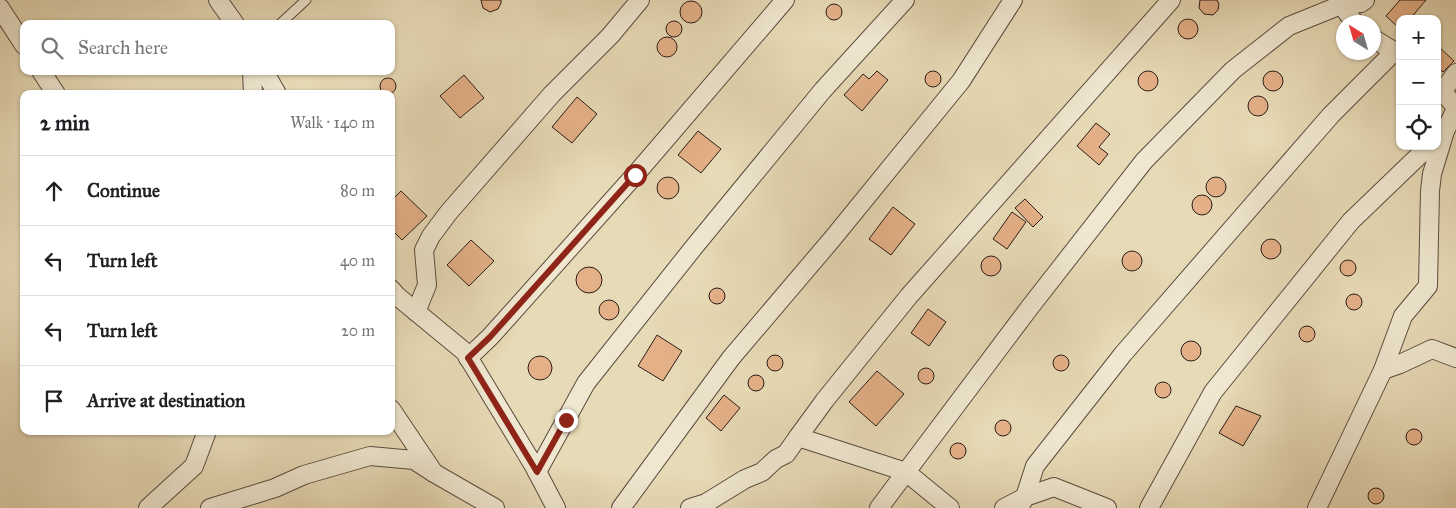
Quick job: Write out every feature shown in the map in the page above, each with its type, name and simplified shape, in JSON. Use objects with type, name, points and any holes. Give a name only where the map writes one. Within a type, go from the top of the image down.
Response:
[{"type":"street","points":[[218,0],[233,20]]},
{"type":"street","points":[[416,312],[427,285],[424,250],[431,236],[449,212],[552,94],[610,36],[640,0]]},
{"type":"street","points":[[468,358],[490,337],[635,175],[785,0]]},
{"type":"street","points":[[537,472],[586,383],[694,247],[823,90],[905,0]]},
{"type":"street","points":[[621,508],[731,358],[833,238],[961,81],[1013,0]]},
{"type":"street","points":[[690,508],[706,503],[745,479],[762,472],[776,459],[786,454],[825,400],[909,296],[1171,0]]},
{"type":"street","points":[[880,508],[1030,307],[1144,161],[1233,70],[1289,26],[1339,2],[1361,3],[1365,0]]},
{"type":"street","points":[[1339,2],[1349,15]]},
{"type":"street","points":[[0,8],[20,39]]},
{"type":"street","points":[[1381,43],[1396,52]]},
{"type":"street","points":[[1022,502],[1035,466],[1123,354],[1331,116],[1396,54]]},
{"type":"street","points":[[1441,87],[1456,73]]},
{"type":"street","points":[[44,75],[53,90]]},
{"type":"street","points":[[252,75],[253,90]]},
{"type":"street","points":[[266,75],[276,90]]},
{"type":"street","points":[[1441,89],[1456,108],[1441,135]]},
{"type":"street","points":[[1149,508],[1213,392],[1351,221],[1425,150]]},
{"type":"street","points":[[1317,508],[1383,370],[1403,316],[1428,286],[1430,191],[1438,150]]},
{"type":"street","points":[[395,293],[464,352],[537,472],[556,508]]},
{"type":"street","points":[[1383,370],[1432,349],[1456,358]]},
{"type":"street","points":[[395,415],[434,473]]},
{"type":"street","points":[[148,508],[194,466],[206,435]]},
{"type":"street","points":[[798,436],[906,472],[950,508]]},
{"type":"street","points":[[210,508],[275,488],[304,474],[370,456],[414,460],[495,508]]},
{"type":"street","points":[[1004,508],[1054,487],[1107,508]]},
{"type":"lane","points":[[284,20],[306,0]]},
{"type":"building","points":[[481,0],[501,0],[501,3],[498,9],[490,12],[483,8]]},
{"type":"building","points":[[1200,0],[1217,0],[1219,4],[1218,10],[1213,15],[1204,14],[1199,8]]},
{"type":"building","points":[[1400,0],[1426,0],[1413,15],[1396,15],[1396,25],[1386,16]]},
{"type":"building","points":[[691,1],[701,8],[702,12],[695,22],[691,23],[681,16],[680,12],[687,2]]},
{"type":"building","points":[[831,4],[837,4],[842,9],[840,18],[831,20],[826,15],[826,9]]},
{"type":"building","points":[[1188,19],[1195,22],[1198,29],[1195,36],[1188,39],[1181,36],[1178,29],[1181,22]]},
{"type":"building","points":[[671,21],[677,21],[682,26],[680,35],[671,37],[666,32],[666,26]]},
{"type":"building","points":[[667,37],[674,40],[677,47],[674,54],[667,57],[660,54],[657,47],[660,40]]},
{"type":"building","points":[[1441,49],[1454,61],[1443,72],[1441,70]]},
{"type":"building","points":[[877,71],[888,80],[862,111],[844,95],[863,74],[869,79]]},
{"type":"building","points":[[930,71],[936,71],[941,76],[939,85],[930,87],[925,82],[925,76]]},
{"type":"building","points":[[1148,71],[1155,74],[1158,81],[1155,88],[1148,91],[1141,88],[1138,81],[1141,74]]},
{"type":"building","points":[[1273,71],[1280,74],[1283,81],[1280,88],[1273,91],[1266,88],[1263,81],[1266,74]]},
{"type":"building","points":[[464,75],[484,98],[460,118],[440,96]]},
{"type":"building","points":[[385,78],[391,78],[396,83],[395,90],[380,89],[380,83]]},
{"type":"building","points":[[1258,96],[1265,99],[1268,106],[1265,113],[1258,116],[1251,113],[1248,106],[1251,99]]},
{"type":"building","points":[[577,97],[597,114],[572,143],[552,127]]},
{"type":"building","points":[[1096,123],[1110,134],[1099,147],[1108,154],[1099,165],[1077,146]]},
{"type":"building","points":[[698,131],[721,149],[701,173],[678,155]]},
{"type":"building","points":[[668,177],[678,184],[679,188],[672,198],[668,199],[658,192],[657,188],[664,178]]},
{"type":"building","points":[[1216,177],[1223,180],[1226,187],[1223,194],[1216,197],[1209,194],[1206,187],[1209,180]]},
{"type":"building","points":[[401,191],[427,216],[402,240],[395,233],[395,197]]},
{"type":"building","points":[[1202,195],[1209,198],[1212,205],[1209,212],[1202,215],[1195,212],[1192,205],[1195,198]]},
{"type":"building","points":[[1025,199],[1043,217],[1033,227],[1015,208]]},
{"type":"building","points":[[893,207],[915,224],[891,255],[869,239]]},
{"type":"building","points":[[1012,212],[1026,222],[1007,249],[993,239]]},
{"type":"building","points":[[1271,239],[1278,242],[1281,249],[1278,256],[1271,259],[1264,256],[1261,249],[1264,242]]},
{"type":"building","points":[[471,240],[494,261],[469,286],[447,265]]},
{"type":"building","points":[[1132,251],[1139,254],[1142,261],[1139,268],[1132,271],[1125,268],[1122,261],[1125,254]]},
{"type":"building","points":[[991,256],[998,259],[1001,266],[998,273],[991,276],[984,273],[981,266],[984,259]]},
{"type":"building","points":[[1345,260],[1351,260],[1356,265],[1354,274],[1345,276],[1340,271],[1340,265]]},
{"type":"building","points":[[589,267],[598,271],[602,280],[598,289],[589,293],[580,289],[576,280],[580,271]]},
{"type":"building","points":[[714,288],[720,288],[725,293],[723,302],[714,304],[709,299],[709,293]]},
{"type":"building","points":[[1351,294],[1357,294],[1362,299],[1360,308],[1351,310],[1346,305],[1346,299]]},
{"type":"building","points":[[609,300],[616,303],[619,310],[616,317],[609,320],[602,317],[599,310],[602,303]]},
{"type":"building","points":[[928,309],[946,322],[929,346],[911,333]]},
{"type":"building","points":[[1304,326],[1310,326],[1315,331],[1313,340],[1304,342],[1299,337],[1299,331]]},
{"type":"building","points":[[657,335],[682,351],[663,381],[638,366]]},
{"type":"building","points":[[1191,341],[1198,344],[1201,351],[1198,358],[1191,361],[1184,358],[1181,351],[1184,344]]},
{"type":"building","points":[[772,355],[778,355],[783,360],[781,369],[772,371],[767,366],[767,360]]},
{"type":"building","points":[[1058,355],[1064,355],[1069,360],[1067,369],[1058,371],[1053,366],[1053,360]]},
{"type":"building","points":[[540,356],[549,359],[552,368],[549,377],[540,380],[531,377],[528,368],[531,359]]},
{"type":"building","points":[[923,368],[929,368],[934,373],[932,382],[923,384],[918,379],[918,373]]},
{"type":"building","points":[[877,371],[904,394],[876,426],[849,402]]},
{"type":"building","points":[[753,375],[759,375],[764,380],[762,389],[753,391],[748,386],[748,380]]},
{"type":"building","points":[[1160,382],[1166,382],[1171,387],[1169,396],[1160,398],[1155,393],[1155,387]]},
{"type":"building","points":[[724,395],[740,408],[721,431],[706,418]]},
{"type":"building","points":[[1236,406],[1261,416],[1243,446],[1219,433]]},
{"type":"building","points":[[1000,420],[1006,420],[1011,425],[1009,434],[1000,436],[995,431],[995,425]]},
{"type":"building","points":[[1411,429],[1417,429],[1422,434],[1420,443],[1411,445],[1406,440],[1406,434]]},
{"type":"building","points":[[955,443],[961,443],[966,448],[964,457],[955,459],[950,454],[950,448]]},
{"type":"building","points":[[1373,488],[1379,488],[1384,493],[1382,502],[1373,504],[1368,499],[1368,493]]},
{"type":"route","points":[[566,420],[537,472],[468,358],[490,337],[635,175]]}]
